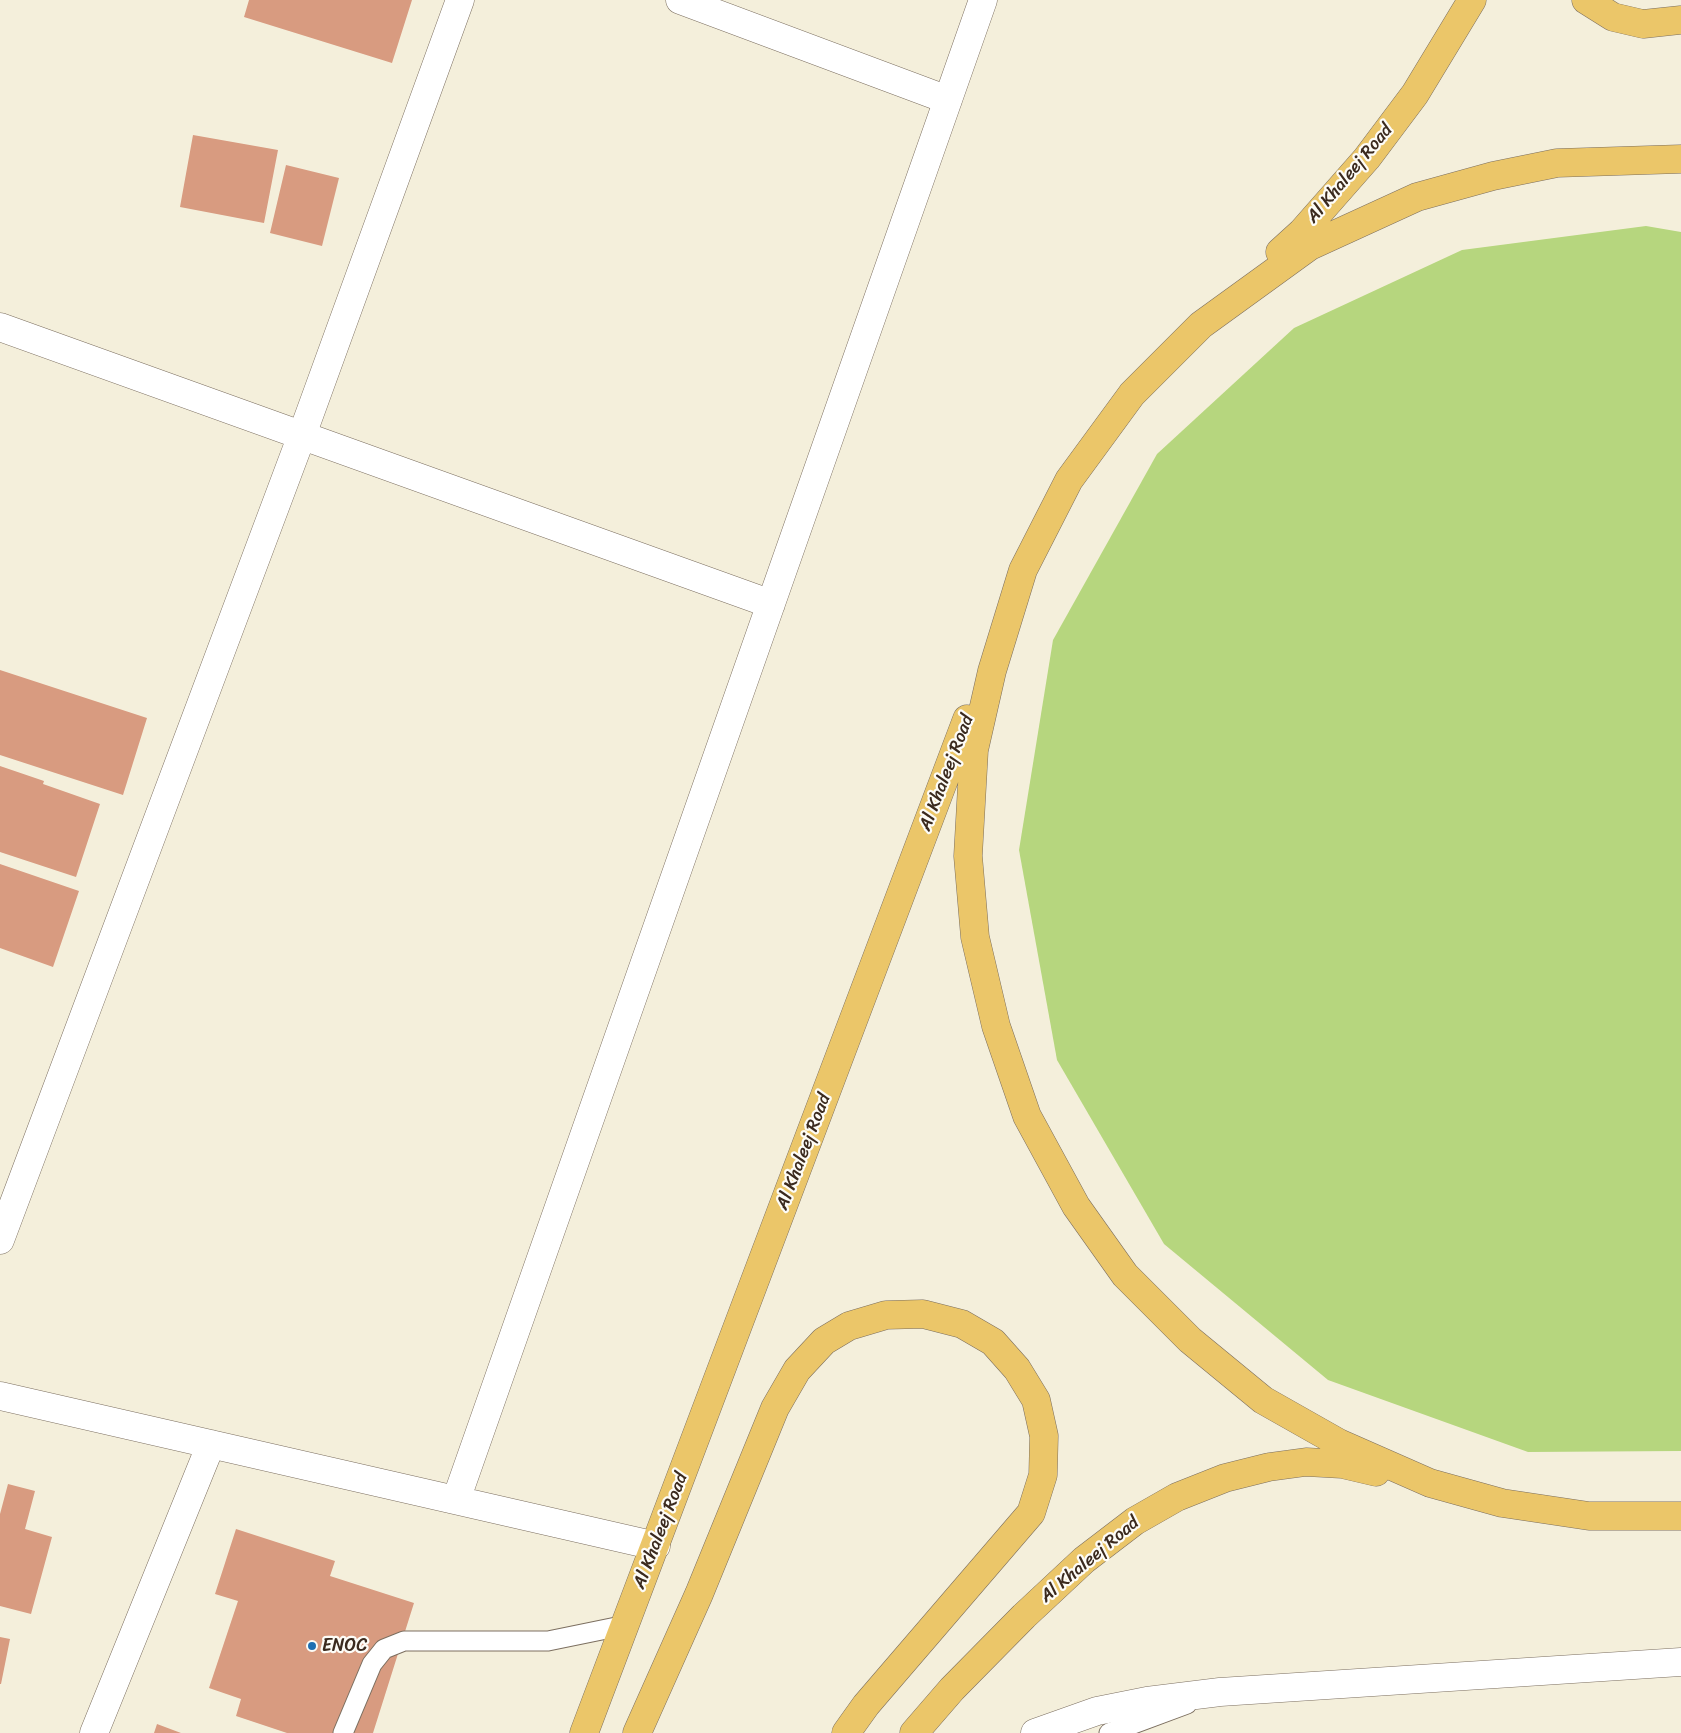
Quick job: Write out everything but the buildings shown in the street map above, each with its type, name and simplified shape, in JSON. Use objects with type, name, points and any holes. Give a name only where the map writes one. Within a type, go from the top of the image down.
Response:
[{"type":"main road","name":"Al Khaleej Road","points":[[1201,325],[1302,232],[1367,158],[1415,94],[1472,0]]},
{"type":"main road","points":[[1586,0],[1613,17],[1643,24],[1681,20]]},
{"type":"main road","points":[[1681,159],[1557,163],[1493,176],[1418,197],[1310,246],[1201,325],[1132,394],[1069,480],[1023,570],[992,670],[974,750],[968,856],[975,937],[996,1026],[1027,1116],[1076,1206],[1125,1275],[1190,1340],[1263,1400],[1339,1443],[1430,1483],[1502,1503],[1589,1516],[1681,1517]]},
{"type":"main road","name":"Al Khaleej Road","points":[[584,1733],[1023,570]]},
{"type":"main road","points":[[637,1733],[699,1594],[775,1408],[797,1370],[824,1341],[849,1326],[886,1315],[924,1314],[962,1324],[985,1337],[1017,1369],[1036,1400],[1044,1436],[1043,1475],[1031,1513],[866,1705],[846,1733]]},
{"type":"main road","name":"Al Khaleej Road","points":[[914,1733],[952,1689],[1024,1616],[1084,1560],[1135,1521],[1176,1497],[1225,1478],[1268,1467],[1306,1462],[1342,1464],[1430,1483]]},
{"type":"street","points":[[0,1240],[302,435],[460,0]]},
{"type":"street","points":[[680,0],[948,100]]},
{"type":"street","points":[[456,1500],[983,0]]},
{"type":"street","points":[[0,326],[771,604]]},
{"type":"street","points":[[0,1396],[656,1546]]},
{"type":"street","points":[[94,1733],[211,1444]]},
{"type":"street","points":[[1035,1733],[1097,1711],[1147,1701],[1220,1692],[1681,1662]]},
{"type":"lane","points":[[343,1733],[372,1664],[384,1649],[404,1641],[548,1641],[626,1625]]},
{"type":"lane","points":[[1109,1733],[1220,1692]]},
{"type":"green space","points":[[1646,226],[1681,232],[1681,1451],[1528,1452],[1328,1380],[1164,1244],[1057,1060],[1019,850],[1053,640],[1157,454],[1294,328],[1462,250]]},
{"type":"place","name":"ENOC","points":[[312,1646]]}]
